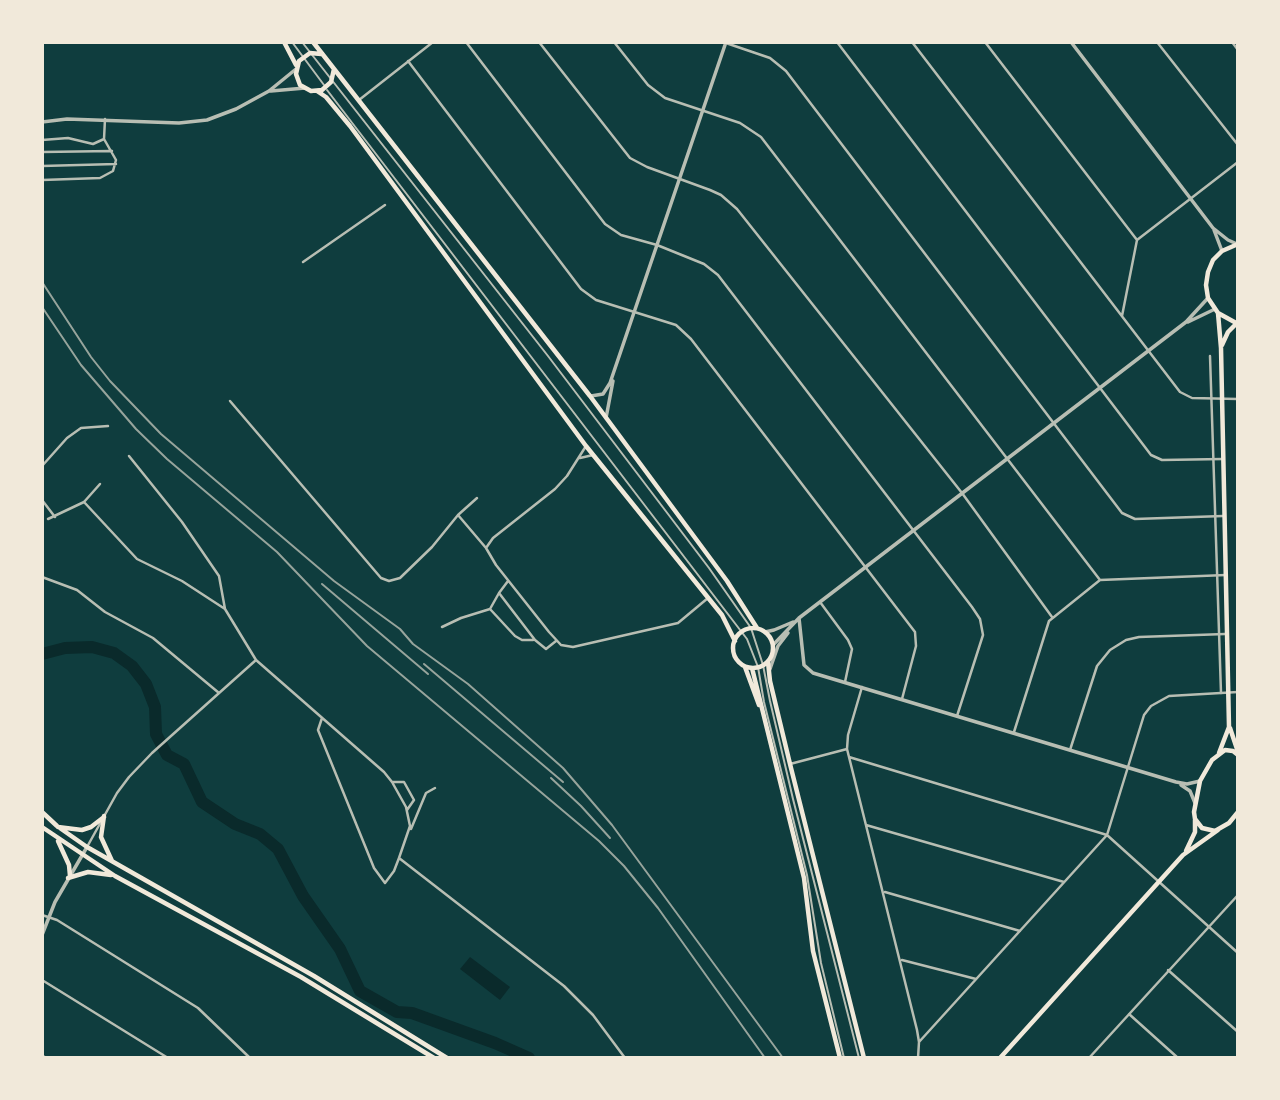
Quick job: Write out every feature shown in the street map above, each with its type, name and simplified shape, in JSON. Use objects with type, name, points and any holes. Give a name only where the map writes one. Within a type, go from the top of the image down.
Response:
[{"type":"main road","points":[[284,42],[296,67],[297,80],[304,88],[317,91],[326,97],[350,126],[586,446],[722,615],[735,641],[736,658],[745,666],[762,712],[804,878],[813,951],[842,1058]]},
{"type":"main road","points":[[313,42],[590,396],[727,581],[757,628]]},
{"type":"main road","points":[[296,67],[303,57],[310,53],[322,54]]},
{"type":"main road","points":[[317,91],[326,88],[331,82],[334,68]]},
{"type":"main road","points":[[1237,244],[1222,251],[1213,260],[1206,285],[1208,298],[1216,311],[1221,348],[1229,727],[1238,754]]},
{"type":"main road","points":[[1216,311],[1237,323],[1227,332],[1221,348]]},
{"type":"main road","points":[[735,641],[742,632],[757,628],[765,632],[773,645],[760,666],[762,712]]},
{"type":"main road","points":[[745,666],[760,666],[769,671],[862,1058]]},
{"type":"main road","points":[[1000,1058],[1183,855],[1193,837],[1195,803],[1200,781],[1219,753],[1229,727]]},
{"type":"main road","points":[[1219,753],[1229,750],[1238,754]]},
{"type":"main road","points":[[42,812],[87,847],[314,976],[447,1058]]},
{"type":"main road","points":[[1183,855],[1229,823],[1238,812]]},
{"type":"main road","points":[[57,826],[82,830],[91,827],[104,816]]},
{"type":"main road","points":[[104,816],[101,837],[113,861]]},
{"type":"main road","points":[[1195,818],[1202,828],[1218,830]]},
{"type":"main road","points":[[42,827],[115,876],[301,977],[434,1058]]},
{"type":"main road","points":[[57,839],[66,856],[69,877],[88,872],[115,876]]},
{"type":"street","points":[[359,100],[433,42]]},
{"type":"street","points":[[466,42],[605,224],[621,235],[657,245],[704,264],[718,275],[972,607],[983,630],[957,716]]},
{"type":"street","points":[[539,42],[630,158],[721,195],[737,209],[962,494],[1052,617]]},
{"type":"street","points":[[614,42],[650,88],[665,98],[740,123],[761,138],[1100,580]]},
{"type":"street","points":[[590,396],[603,394],[613,375],[725,42],[770,58],[786,71],[1125,515],[1135,519],[1225,516]]},
{"type":"street","points":[[837,42],[1154,458],[1223,458]]},
{"type":"street","points":[[912,42],[1170,381],[1185,396],[1210,400],[1238,399]]},
{"type":"street","points":[[985,42],[1137,240]]},
{"type":"street","points":[[1071,42],[1213,228],[1237,244]]},
{"type":"street","points":[[1157,42],[1238,145]]},
{"type":"street","points":[[1232,42],[1238,50]]},
{"type":"street","points":[[408,61],[574,282],[596,300],[667,321],[683,331],[915,632],[916,646],[902,699]]},
{"type":"street","points":[[42,122],[105,119],[179,123],[217,117],[269,91],[296,67]]},
{"type":"street","points":[[269,91],[304,88]]},
{"type":"street","points":[[42,180],[100,178],[113,171],[116,164],[113,151],[104,139],[105,119]]},
{"type":"street","points":[[42,140],[68,138],[93,144],[104,139]]},
{"type":"street","points":[[42,152],[113,151]]},
{"type":"street","points":[[1122,316],[1137,240],[1238,162]]},
{"type":"street","points":[[42,166],[116,164]]},
{"type":"street","points":[[303,262],[385,205]]},
{"type":"street","points":[[1213,228],[1222,251]]},
{"type":"street","points":[[765,632],[797,619],[820,602],[1148,352],[1186,322],[1208,298]]},
{"type":"street","points":[[1186,322],[1216,311]]},
{"type":"street","points":[[1210,356],[1221,693]]},
{"type":"street","points":[[606,419],[613,375]]},
{"type":"street","points":[[230,401],[381,578],[389,581],[400,578],[477,498]]},
{"type":"street","points":[[42,466],[66,438],[80,428],[108,426]]},
{"type":"street","points":[[486,548],[494,538],[555,489],[580,458],[586,446]]},
{"type":"street","points":[[580,458],[593,455]]},
{"type":"street","points":[[130,456],[195,539],[219,576],[225,609],[256,660],[384,772],[392,782],[407,810],[410,826],[408,836]]},
{"type":"street","points":[[48,519],[84,502],[100,484]]},
{"type":"street","points":[[42,500],[55,517]]},
{"type":"street","points":[[84,502],[136,559],[182,581],[225,609]]},
{"type":"street","points":[[458,515],[557,641],[566,647],[669,626],[687,618],[708,598]]},
{"type":"street","points":[[1014,733],[1047,625],[1052,617],[1100,580],[1226,575]]},
{"type":"street","points":[[42,577],[77,590],[105,612],[153,638],[219,693]]},
{"type":"street","points":[[442,627],[490,608],[508,581]]},
{"type":"street","points":[[499,593],[534,640],[545,649],[557,641]]},
{"type":"street","points":[[820,602],[852,649],[845,682]]},
{"type":"street","points":[[490,608],[515,636],[522,640],[534,640]]},
{"type":"street","points":[[769,671],[778,646],[797,619]]},
{"type":"street","points":[[797,619],[804,665],[813,673],[1176,782],[1187,784],[1200,781]]},
{"type":"street","points":[[773,645],[791,628]]},
{"type":"street","points":[[1070,750],[1097,666],[1110,650],[1126,640],[1139,637],[1227,634]]},
{"type":"street","points":[[42,935],[48,916],[117,793],[152,753],[256,660]]},
{"type":"street","points":[[862,687],[848,734],[847,749],[919,1042],[918,1058]]},
{"type":"street","points":[[919,1042],[1107,835],[1144,715],[1151,706],[1169,696],[1238,692]]},
{"type":"street","points":[[321,718],[318,730],[374,868],[385,883],[400,858],[426,793],[435,788]]},
{"type":"street","points":[[790,764],[847,749]]},
{"type":"street","points":[[849,757],[1107,835],[1238,953]]},
{"type":"street","points":[[392,782],[404,782],[414,800],[407,810]]},
{"type":"street","points":[[1176,782],[1190,791],[1195,803]]},
{"type":"street","points":[[866,825],[1064,882]]},
{"type":"street","points":[[400,858],[564,986],[593,1015],[625,1058]]},
{"type":"street","points":[[883,892],[1020,931]]},
{"type":"street","points":[[1089,1058],[1238,895]]},
{"type":"street","points":[[42,915],[48,916],[198,1008],[250,1058]]},
{"type":"street","points":[[900,960],[976,979]]},
{"type":"street","points":[[1168,970],[1238,1032]]},
{"type":"street","points":[[42,979],[168,1058]]},
{"type":"street","points":[[1129,1014],[1178,1058]]},
{"type":"lane","points":[[292,42],[742,632],[752,649],[760,666],[764,702],[807,875],[821,963],[842,1058]]},
{"type":"lane","points":[[302,42],[548,356],[709,568],[751,628],[862,1058]]},
{"type":"water","points":[[470,957],[510,987],[500,1000],[460,969]]},
{"type":"waterway","points":[[42,654],[65,648],[92,647],[114,653],[132,666],[146,684],[155,707],[156,734],[167,755],[184,764],[202,802],[235,824],[260,834],[278,849],[303,896],[340,949],[360,991],[397,1012],[412,1013],[529,1058]]},
{"type":"railway","points":[[42,282],[91,357],[161,434],[334,581],[400,629],[413,644],[468,684],[563,768],[612,825],[783,1058]]},
{"type":"railway","points":[[42,307],[81,365],[136,429],[167,459],[277,552],[367,646],[599,841],[624,866],[658,908],[765,1058]]},
{"type":"railway","points":[[322,584],[428,674]]},
{"type":"railway","points":[[424,664],[563,782]]},
{"type":"railway","points":[[551,778],[610,838]]}]
